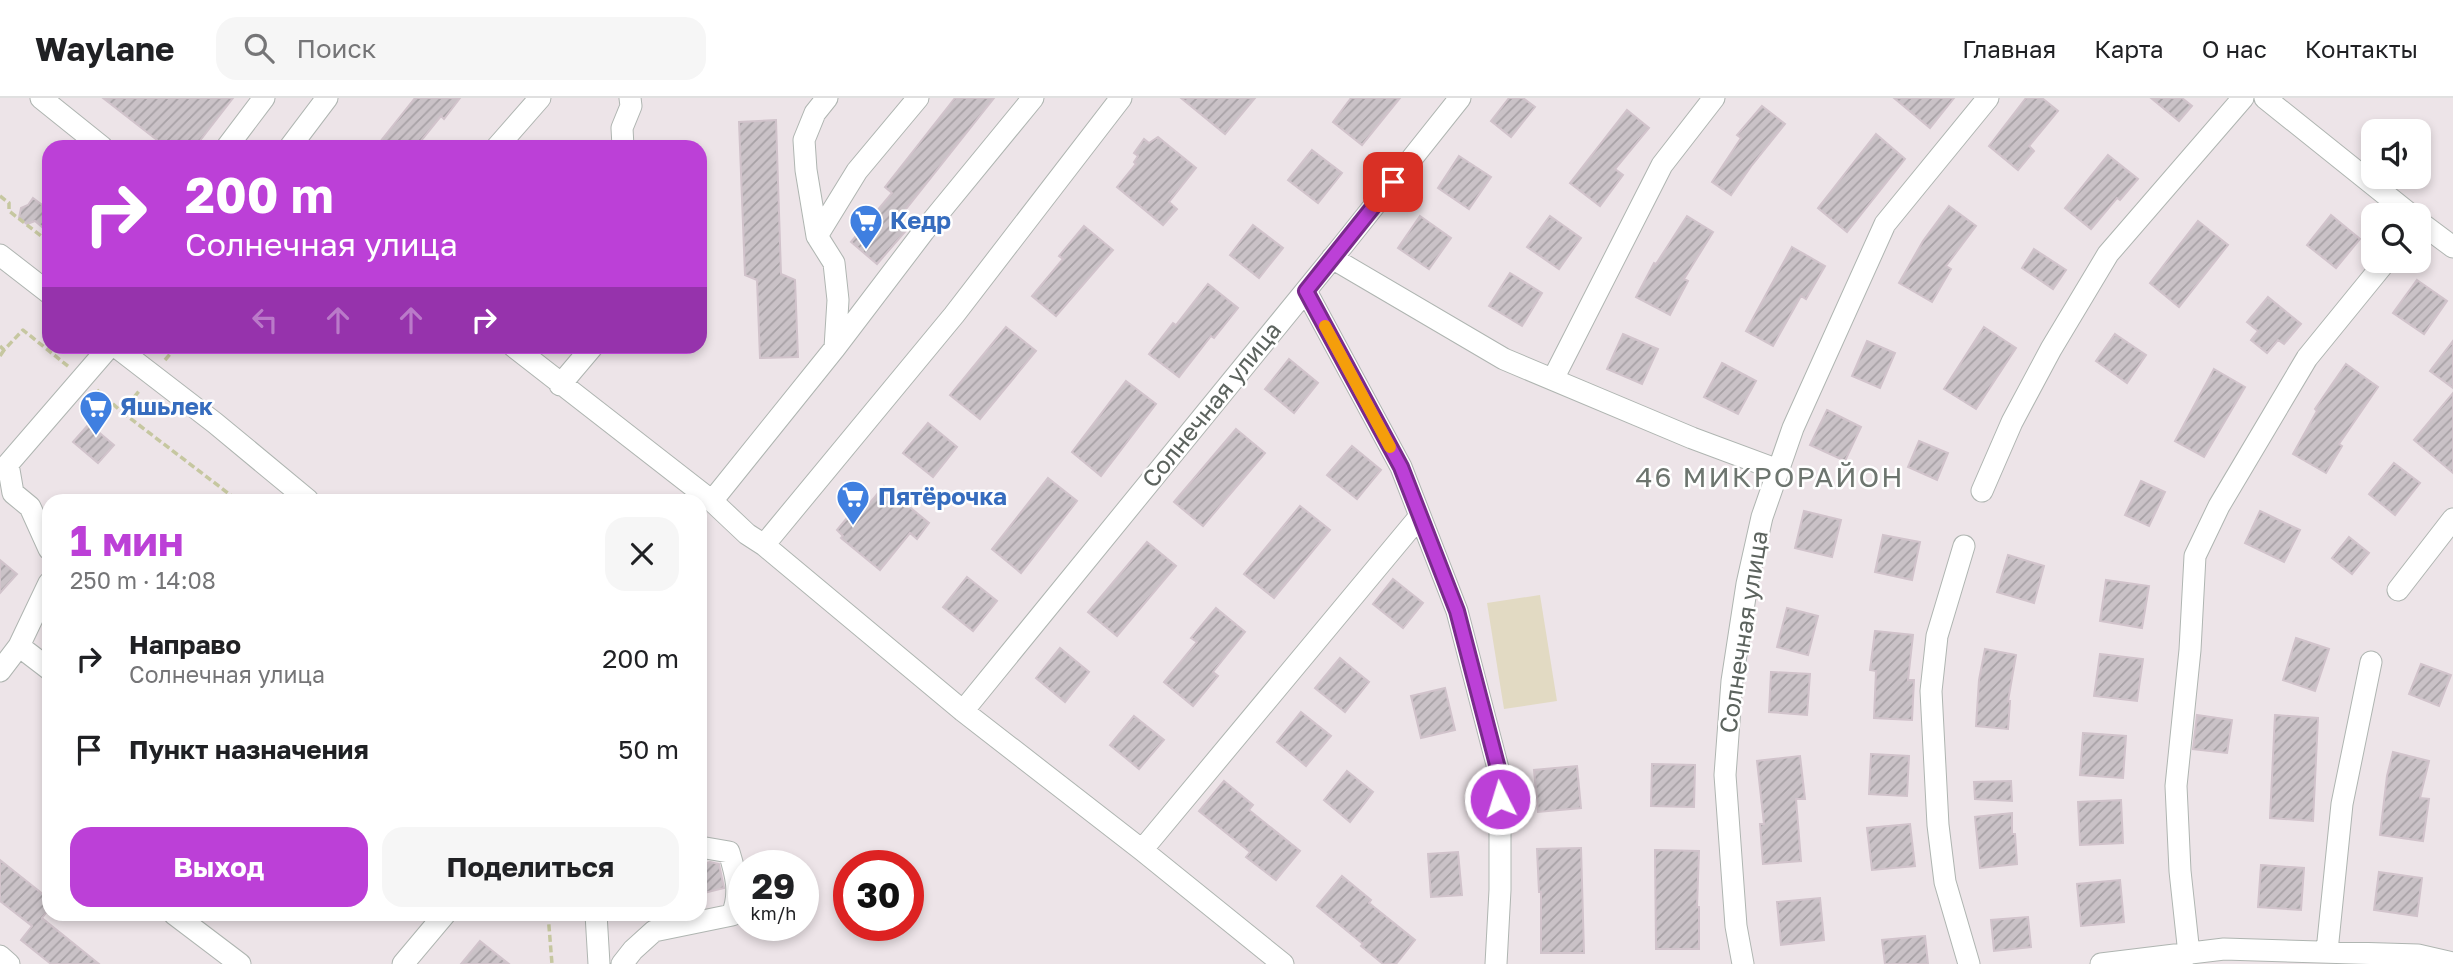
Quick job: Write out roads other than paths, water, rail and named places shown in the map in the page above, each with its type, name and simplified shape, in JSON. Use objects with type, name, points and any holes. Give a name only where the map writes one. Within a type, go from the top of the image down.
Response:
[{"type":"street","points":[[41,98],[93,140]]},
{"type":"street","points":[[232,140],[264,98]]},
{"type":"street","points":[[295,140],[327,98]]},
{"type":"street","points":[[503,140],[540,98]]},
{"type":"street","points":[[623,140],[622,128],[631,106],[630,98]]},
{"type":"street","points":[[827,98],[815,113],[804,140],[817,236],[834,263],[838,300],[835,348]]},
{"type":"street","points":[[817,236],[857,171],[918,98]]},
{"type":"street","points":[[712,501],[835,348],[923,231],[1033,98]]},
{"type":"street","points":[[764,545],[954,315],[1121,98]]},
{"type":"street","name":"Солнечная улица","points":[[963,711],[1460,98]]},
{"type":"street","points":[[1553,379],[1662,165],[1714,98]]},
{"type":"street","name":"Солнечная улица","points":[[1742,964],[1736,926],[1725,775],[1732,681],[1747,584],[1762,517],[1793,428],[1885,224],[1988,98]]},
{"type":"street","points":[[1982,491],[2012,422],[2051,349],[2108,254],[2243,98]]},
{"type":"street","points":[[2265,98],[2396,203]]},
{"type":"street","points":[[2431,231],[2453,247]]},
{"type":"street","points":[[0,254],[42,285]]},
{"type":"street","points":[[1332,258],[1504,359],[1692,438],[1778,470]]},
{"type":"street","points":[[2189,954],[2180,872],[2176,786],[2188,676],[2195,556],[2219,506],[2307,358],[2376,273]]},
{"type":"street","points":[[1306,291],[1401,467],[1457,611],[1500,776],[1500,890],[1496,964]]},
{"type":"street","points":[[42,534],[30,507],[13,493],[8,464],[83,378],[109,354]]},
{"type":"street","points":[[125,354],[301,494]]},
{"type":"street","points":[[523,354],[703,494]]},
{"type":"street","points":[[560,385],[586,354]]},
{"type":"street","points":[[707,497],[747,534],[764,545],[963,711],[1283,964]]},
{"type":"street","points":[[1142,850],[1420,516]]},
{"type":"street","points":[[2398,590],[2453,519]]},
{"type":"street","points":[[1964,546],[1937,636],[1931,691],[1937,813],[1945,881],[1969,964]]},
{"type":"street","points":[[0,671],[19,646],[42,598]]},
{"type":"street","points":[[19,646],[42,664]]},
{"type":"street","points":[[2327,951],[2342,804],[2371,662]]},
{"type":"street","points":[[707,849],[729,852],[737,880],[738,901],[732,915],[707,917]]},
{"type":"street","points":[[183,921],[240,964]]},
{"type":"street","points":[[403,964],[440,921]]},
{"type":"street","points":[[596,921],[599,964]]},
{"type":"street","points":[[622,964],[660,925],[677,921]]},
{"type":"street","points":[[2101,964],[2224,950],[2418,955],[2453,963]]},
{"type":"place","name":"Кедр","points":[[866,251]]},
{"type":"place","name":"Яшьлек","points":[[96,437]]},
{"type":"place","name":"Пятёрочка","points":[[853,527]]},
{"type":"district","name":"46 МИКРОРАЙОН","points":[[1770,477]]}]
